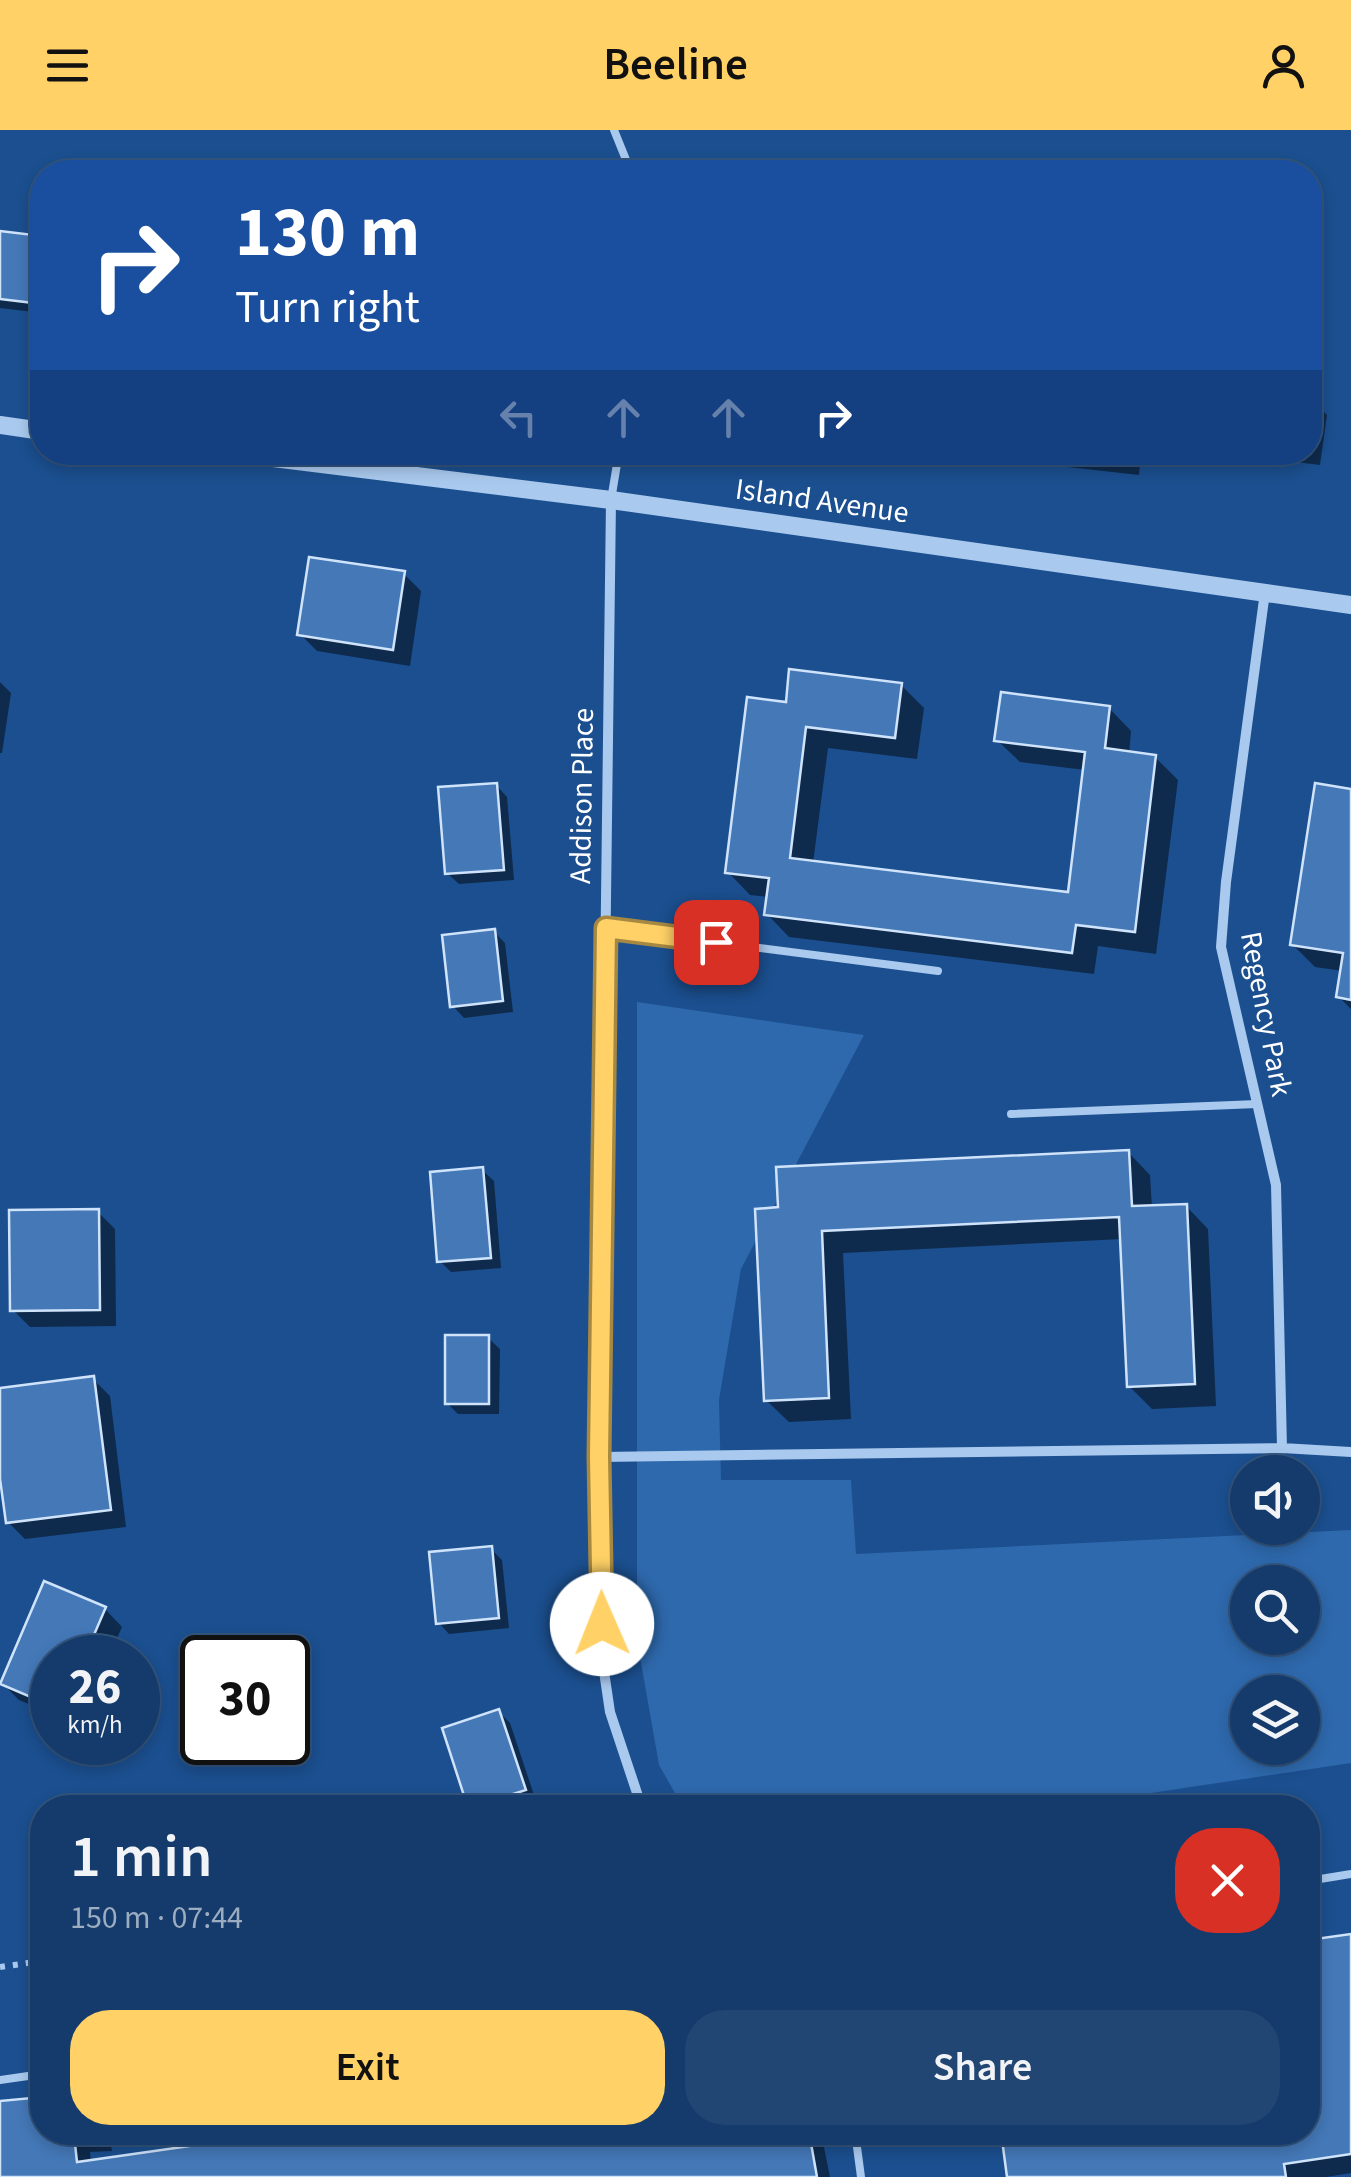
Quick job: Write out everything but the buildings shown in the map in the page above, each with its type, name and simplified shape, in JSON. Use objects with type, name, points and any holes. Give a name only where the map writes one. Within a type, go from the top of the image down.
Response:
[{"type":"street","points":[[0,425],[30,429]]},
{"type":"street","name":"Island Avenue","points":[[329,465],[611,500],[1351,605]]},
{"type":"street","name":"Addison Place","points":[[611,500],[599,1457],[602,1658],[610,1712],[638,1795]]},
{"type":"street","name":"Regency Park","points":[[1265,591],[1226,882],[1221,947],[1276,1185],[1282,1448]]},
{"type":"street","points":[[599,1457],[1282,1448],[1351,1452]]},
{"type":"lane","points":[[614,130],[626,160]]},
{"type":"lane","points":[[611,500],[617,465]]},
{"type":"lane","points":[[606,928],[938,972]]},
{"type":"lane","points":[[1011,1114],[1257,1104]]},
{"type":"lane","points":[[1320,1880],[1351,1874]]},
{"type":"lane","points":[[0,2080],[30,2076]]},
{"type":"lane","points":[[857,2145],[861,2177]]},
{"type":"path","points":[[0,1966],[30,1962]]},
{"type":"shaded area","points":[[637,1002],[864,1035],[741,1269],[719,1400],[721,1480],[851,1480],[856,1554],[1230,1536],[1230,1545],[1320,1545],[1320,1532],[1351,1530],[1351,1763],[1138,1795],[676,1795],[659,1765],[637,1640]]},
{"type":"route","points":[[602,1624],[599,1457],[606,928],[716,942]]}]
